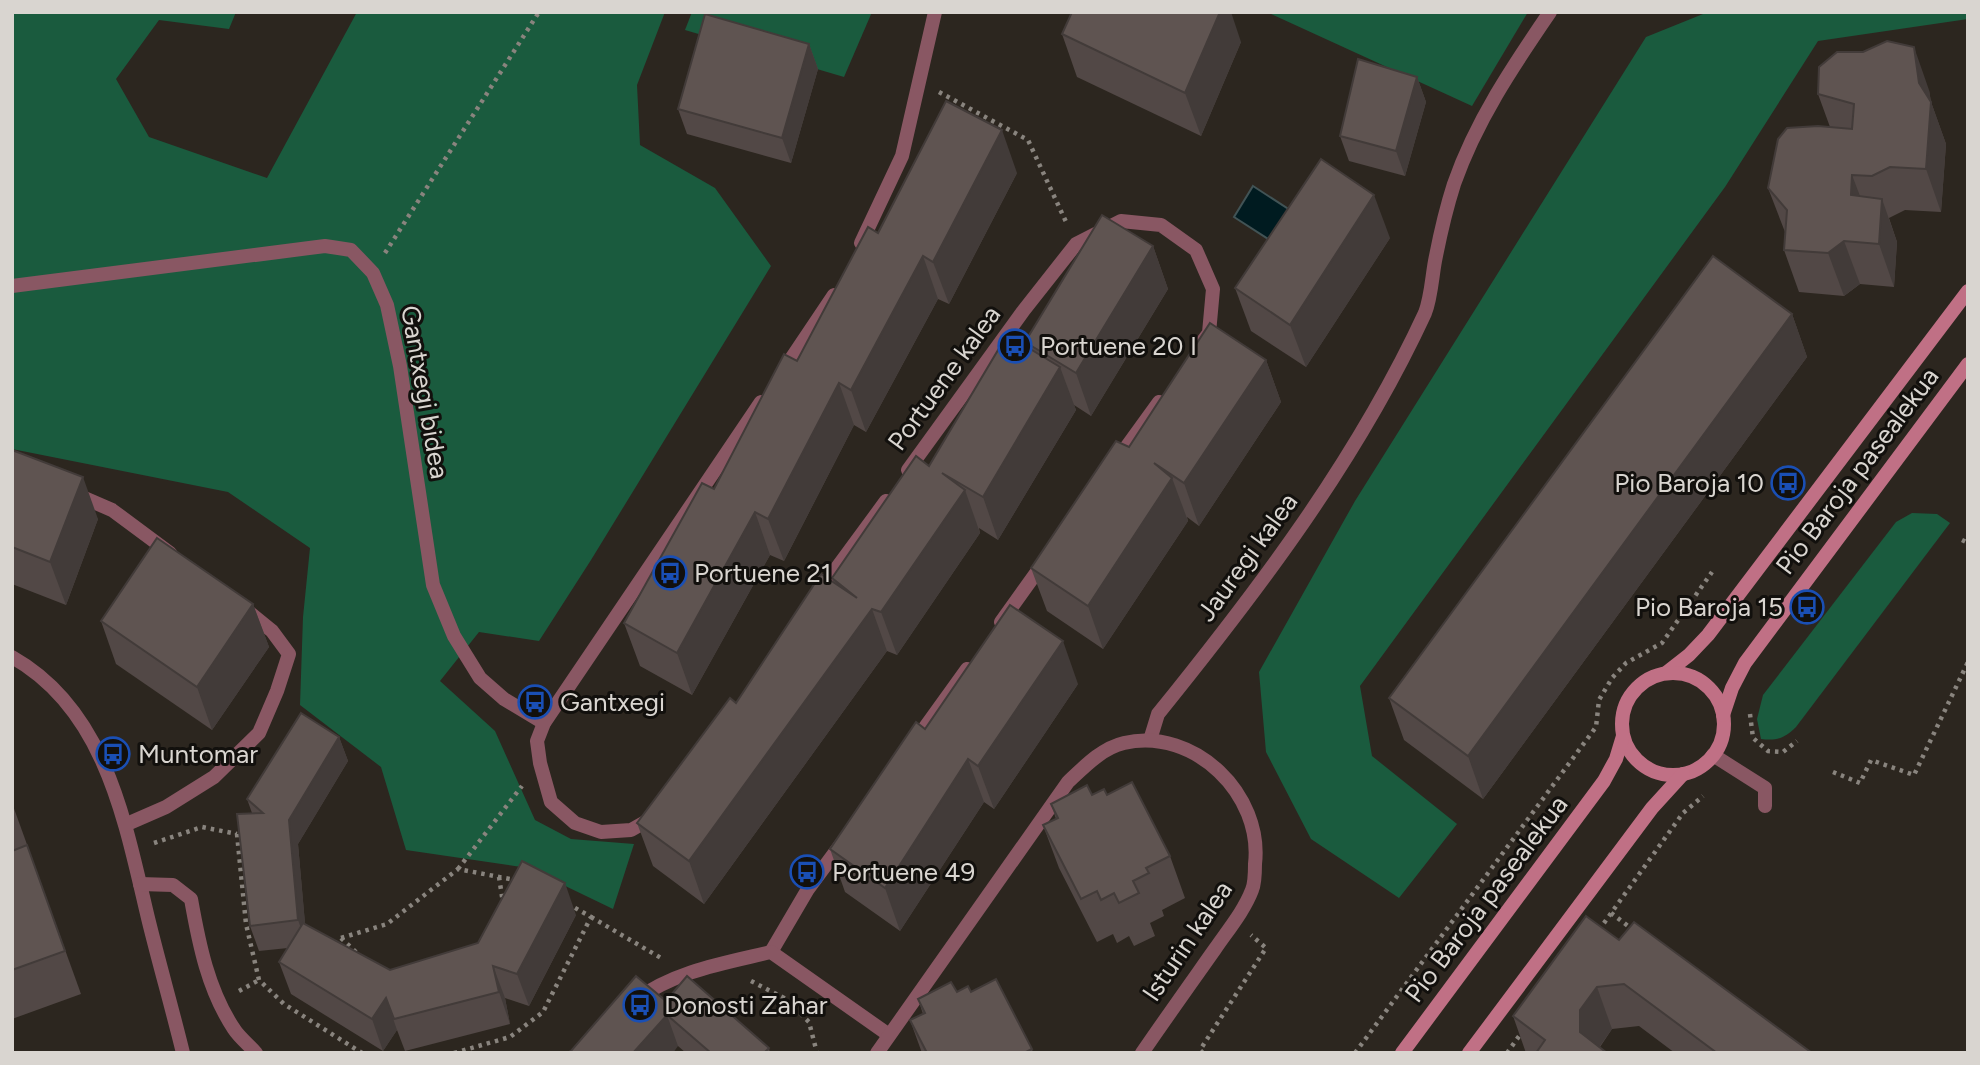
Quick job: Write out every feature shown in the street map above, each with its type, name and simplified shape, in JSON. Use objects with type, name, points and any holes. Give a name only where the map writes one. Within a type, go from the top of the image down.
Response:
[{"type":"main road","name":"Pio Baroja pasealekua","points":[[1666,673],[1708,635],[1968,291]]},
{"type":"main road","name":"Pio Baroja pasealekua","points":[[1723,715],[1732,688],[1745,663],[1968,364]]},
{"type":"main road","points":[[1666,673],[1678,673],[1703,682],[1712,691],[1723,715],[1720,743],[1713,755],[1705,764],[1683,774],[1670,775],[1657,773],[1635,759],[1623,736],[1621,722],[1630,695],[1640,684],[1666,673]]},
{"type":"main road","name":"Pio Baroja pasealekua","points":[[1402,1053],[1604,781],[1616,759],[1623,736]]},
{"type":"main road","points":[[1469,1053],[1636,830],[1683,774]]},
{"type":"street","points":[[855,257],[902,156],[935,12]]},
{"type":"street","name":"Jauregi kalea","points":[[1150,740],[1158,714],[1281,558],[1341,466],[1392,380],[1426,309],[1439,236],[1455,183],[1477,131],[1509,72],[1549,12]]},
{"type":"street","name":"Portuene kalea","points":[[813,602],[1024,310],[1076,244],[1121,221],[1161,225],[1196,250],[1213,289],[1209,333],[1193,355]]},
{"type":"street","name":"Gantxegi bidea","points":[[12,286],[325,246],[351,250],[373,273],[387,305],[400,366],[433,585],[454,636],[480,678],[504,699],[544,723]]},
{"type":"street","points":[[667,803],[659,815],[631,830],[601,832],[575,823],[551,802],[537,741],[544,723],[843,282]]},
{"type":"street","points":[[1111,469],[1168,389]]},
{"type":"street","points":[[63,489],[112,510],[179,559]]},
{"type":"street","points":[[988,639],[1054,548]]},
{"type":"street","points":[[127,824],[166,807],[214,777],[259,733],[289,654],[272,631],[234,601]]},
{"type":"street","points":[[12,657],[32,668],[67,702],[95,742],[127,824],[183,1053]]},
{"type":"street","points":[[906,753],[972,662]]},
{"type":"street","points":[[877,1053],[1068,782],[1093,759],[1122,744],[1150,740]]},
{"type":"street","name":"Isturin kalea","points":[[1142,1053],[1234,922],[1253,889],[1257,849],[1248,808],[1224,775],[1196,754],[1170,743],[1150,740]]},
{"type":"street","points":[[1713,755],[1765,788],[1765,806]]},
{"type":"street","points":[[624,1008],[655,986],[700,969],[771,952],[808,889],[849,832]]},
{"type":"street","points":[[140,884],[173,885],[191,899],[198,942],[212,986],[234,1030],[256,1053]]},
{"type":"street","points":[[771,952],[889,1035]]},
{"type":"path","points":[[373,273],[539,12]]},
{"type":"path","points":[[918,82],[1028,140],[1076,244]]},
{"type":"path","points":[[1354,1053],[1596,727],[1599,700],[1612,678],[1626,663],[1662,643],[1712,572]]},
{"type":"path","points":[[1833,772],[1860,783],[1871,760],[1914,775],[1968,662]]},
{"type":"path","points":[[1752,706],[1750,718],[1753,738],[1768,751],[1783,752],[1797,741]]},
{"type":"path","points":[[326,952],[341,938],[387,924],[458,869],[540,763]]},
{"type":"path","points":[[1595,935],[1683,813],[1703,796]]},
{"type":"path","points":[[245,823],[237,834],[246,925],[259,979],[284,1004],[362,1053]]},
{"type":"path","points":[[132,850],[201,827],[237,834]]},
{"type":"path","points":[[458,869],[521,881]]},
{"type":"path","points":[[499,877],[504,911]]},
{"type":"path","points":[[568,904],[661,958]]},
{"type":"path","points":[[1611,913],[1633,930]]},
{"type":"path","points":[[454,1053],[510,1037],[543,1012],[592,918]]},
{"type":"path","points":[[1203,1053],[1199,1050],[1266,948],[1234,922]]},
{"type":"path","points":[[341,938],[360,956]]},
{"type":"path","points":[[750,980],[783,998],[809,1022],[817,1053]]},
{"type":"path","points":[[1507,1053],[1523,1031]]},
{"type":"green space","points":[[12,12],[236,12],[229,29],[159,20],[116,79],[149,137],[267,178],[357,12],[665,12],[637,85],[640,145],[715,188],[771,266],[539,641],[479,632],[440,681],[495,731],[535,820],[571,839],[634,844],[613,909],[528,868],[406,850],[381,767],[300,705],[303,617],[310,548],[228,492],[12,449]]},
{"type":"green space","points":[[692,12],[872,12],[844,77],[685,30]]},
{"type":"green space","points":[[1267,12],[1528,12],[1472,106]]},
{"type":"green space","points":[[1708,12],[1968,12],[1968,19],[1818,41],[1725,187],[1360,686],[1372,756],[1457,824],[1399,898],[1311,839],[1266,752],[1259,672],[1355,501],[1646,37]]},
{"type":"green space","points":[[1912,513],[1937,514],[1950,523],[1796,727],[1780,738],[1761,739],[1757,719],[1763,695],[1896,522]]},
{"type":"water","points":[[1253,186],[1313,225],[1293,255],[1234,217]]},
{"type":"building","points":[[1072,12],[1220,12],[1185,93],[1062,34]]},
{"type":"building","points":[[705,14],[809,44],[782,138],[678,109]]},
{"type":"building","points":[[1887,41],[1914,47],[1919,83],[1931,102],[1926,169],[1890,167],[1872,176],[1852,175],[1851,195],[1882,199],[1879,244],[1844,241],[1828,253],[1784,250],[1787,210],[1768,188],[1778,139],[1787,128],[1818,126],[1852,129],[1854,104],[1818,94],[1819,67],[1837,52],[1863,52]]},
{"type":"building","points":[[1358,59],[1417,77],[1396,151],[1340,136]]},
{"type":"building","points":[[946,101],[1002,130],[933,262],[923,256],[851,390],[839,383],[768,519],[755,512],[677,653],[624,623],[702,483],[714,489],[784,354],[797,361],[868,227],[878,233]]},
{"type":"building","points":[[1321,159],[1374,195],[1290,325],[1235,288]]},
{"type":"building","points":[[1102,215],[1153,246],[1076,373],[1025,342]]},
{"type":"building","points":[[1713,256],[1792,314],[1468,756],[1389,698]]},
{"type":"building","points":[[1210,323],[1266,360],[1184,483],[1154,463],[1172,478],[1088,606],[1031,568],[1116,441],[1129,447]]},
{"type":"building","points":[[1007,335],[1060,367],[983,497],[942,473],[965,490],[881,612],[872,609],[689,861],[637,823],[730,698],[736,703],[821,574],[857,598],[832,578],[916,456],[929,466]]},
{"type":"building","points":[[12,450],[83,477],[50,562],[12,547]]},
{"type":"building","points":[[157,538],[253,604],[197,687],[101,621]]},
{"type":"building","points":[[1010,605],[1063,641],[978,766],[968,759],[885,888],[830,849],[916,722],[925,729]]},
{"type":"building","points":[[301,713],[339,737],[289,820],[298,920],[250,926],[237,814],[263,813],[247,799]]},
{"type":"building","points":[[1132,782],[1170,856],[1146,868],[1149,873],[1133,881],[1139,893],[1119,903],[1114,893],[1101,900],[1097,891],[1081,899],[1043,825],[1058,818],[1051,804],[1087,785],[1092,795],[1104,789],[1107,795]]},
{"type":"building","points":[[27,845],[65,951],[12,970],[12,851]]},
{"type":"building","points":[[522,861],[565,883],[517,974],[493,966],[499,992],[394,1019],[386,998],[372,1019],[279,962],[303,923],[390,970],[478,943]]},
{"type":"building","points":[[1586,916],[1619,940],[1634,922],[1812,1053],[1717,1053],[1624,984],[1597,987],[1580,1010],[1580,1032],[1607,1053],[1536,1053],[1545,1040],[1513,1016]]},
{"type":"building","points":[[636,976],[666,1001],[687,976],[769,1048],[764,1053],[711,1053],[667,1015],[633,1053],[567,1053]]},
{"type":"building","points":[[996,979],[1032,1049],[1024,1053],[927,1053],[910,1020],[925,1013],[918,999],[951,982],[957,992],[968,986],[971,992]]},
{"type":"place","name":"Portuene 20 I","points":[[1015,346]]},
{"type":"place","name":"Pio Baroja 10","points":[[1788,483]]},
{"type":"place","name":"Portuene 21","points":[[670,573]]},
{"type":"place","name":"Pio Baroja 15","points":[[1807,607]]},
{"type":"place","name":"Gantxegi","points":[[535,702]]},
{"type":"place","name":"Muntomar","points":[[113,754]]},
{"type":"place","name":"Portuene 49","points":[[807,872]]},
{"type":"place","name":"Donosti Zahar","points":[[640,1005]]}]
